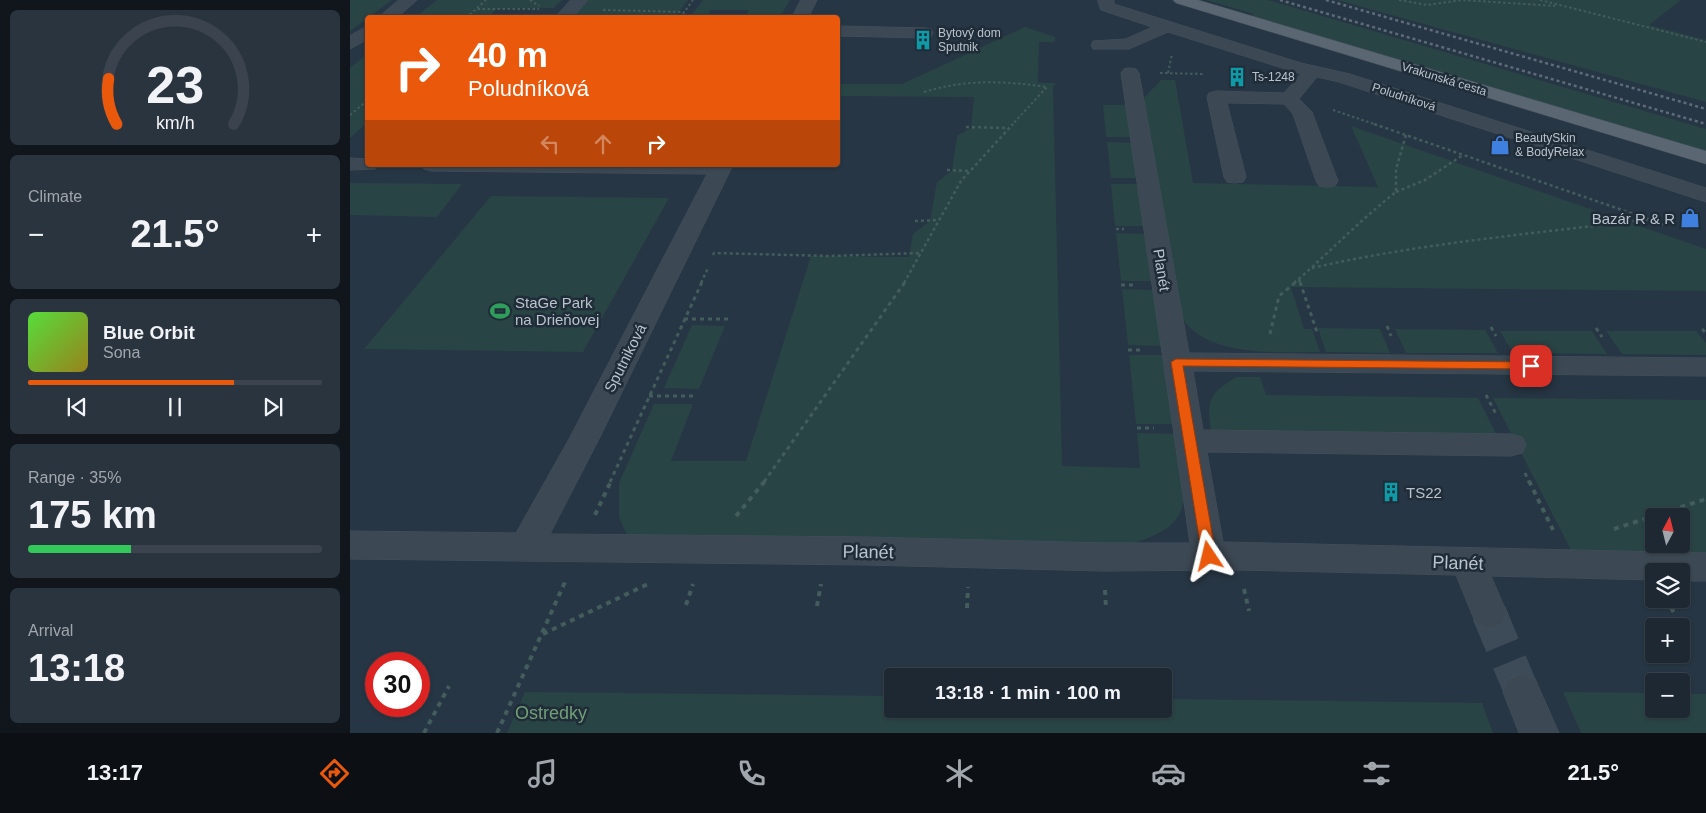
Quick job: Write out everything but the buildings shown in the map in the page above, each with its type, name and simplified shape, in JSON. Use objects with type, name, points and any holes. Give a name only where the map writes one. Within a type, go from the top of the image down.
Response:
[{"type":"main road","name":"Vrakunská cesta","points":[[1181,0],[1706,158]]},
{"type":"street","points":[[390,15],[409,0]]},
{"type":"street","points":[[802,15],[809,0]]},
{"type":"street","name":"Poludníková","points":[[1106,0],[1107,7],[1313,71],[1344,78],[1706,195]]},
{"type":"street","points":[[1098,45],[1129,44],[1168,26]]},
{"type":"street","points":[[840,31],[925,33]]},
{"type":"street","points":[[350,44],[365,33]]},
{"type":"street","points":[[1236,177],[1216,98],[1291,97],[1313,71]]},
{"type":"street","name":"Planét","points":[[1130,73],[1209,556]]},
{"type":"street","points":[[1291,97],[1302,112],[1327,181]]},
{"type":"street","points":[[350,164],[365,164]]},
{"type":"street","name":"Sputniková","points":[[526,548],[584,439],[721,167]]},
{"type":"street","points":[[1176,362],[1706,367]]},
{"type":"street","points":[[1190,441],[1511,445]]},
{"type":"street","name":"Planét","points":[[350,546],[876,552],[1103,557],[1209,556],[1706,567]]},
{"type":"street","points":[[1468,563],[1488,613]]},
{"type":"street","points":[[1522,692],[1539,733]]},
{"type":"path","points":[[469,15],[486,0]]},
{"type":"path","points":[[476,9],[544,9],[530,0]]},
{"type":"path","points":[[682,15],[693,0]]},
{"type":"path","points":[[1399,0],[1427,4],[1462,0],[1564,6]]},
{"type":"path","points":[[1540,0],[1706,42]]},
{"type":"path","points":[[571,9],[684,12]]},
{"type":"path","points":[[1168,73],[1174,47]]},
{"type":"path","points":[[733,519],[762,486],[907,279],[961,181],[1047,87],[1022,83],[984,82],[938,87],[924,92]]},
{"type":"path","points":[[1291,97],[1665,225],[1669,218]]},
{"type":"path","points":[[350,115],[365,102]]},
{"type":"path","points":[[966,127],[1010,128]]},
{"type":"path","points":[[1396,192],[1396,170],[1406,135]]},
{"type":"path","points":[[1262,364],[1279,296],[1312,268],[1363,218],[1396,192],[1424,180],[1463,155]]},
{"type":"path","points":[[947,170],[970,171]]},
{"type":"path","points":[[915,221],[939,220]]},
{"type":"path","points":[[1312,268],[1344,260],[1447,243],[1652,220]]},
{"type":"path","points":[[498,733],[714,253],[830,256],[921,253]]},
{"type":"path","points":[[1299,279],[1315,328]]},
{"type":"path","points":[[684,319],[728,319]]},
{"type":"path","points":[[1702,329],[1706,333]]},
{"type":"path","points":[[649,396],[696,396]]},
{"type":"path","points":[[1606,532],[1706,499]]},
{"type":"path","points":[[542,634],[658,579]]},
{"type":"path","points":[[1671,608],[1676,616]]},
{"type":"path","points":[[424,733],[448,686]]},
{"type":"green space","points":[[350,0],[392,0],[372,15],[365,15],[365,20],[350,31]]},
{"type":"green space","points":[[437,0],[562,0],[554,8],[497,9],[490,15],[418,15]]},
{"type":"green space","points":[[588,0],[688,0],[677,15],[574,15]]},
{"type":"green space","points":[[703,0],[790,0],[781,15],[746,15],[749,10],[711,10],[707,15],[692,15]]},
{"type":"green space","points":[[1206,0],[1268,0],[1706,129],[1706,152],[1251,16],[1254,14]]},
{"type":"green space","points":[[1337,0],[1681,0],[1649,25],[1706,40],[1706,102]]},
{"type":"green space","points":[[1025,27],[1055,37],[1055,42],[1039,42],[1038,83],[1056,83],[1053,87],[1062,466],[1140,468],[1137,433],[1177,434],[1184,497],[1181,511],[1174,522],[1161,532],[1115,548],[627,535],[619,517],[619,483],[654,404],[693,404],[671,461],[746,461],[811,256],[909,257],[913,234],[930,221],[937,182],[952,171],[957,136],[971,128],[974,97],[840,96],[840,84],[902,84]]},
{"type":"green space","points":[[365,56],[365,125],[350,138],[350,68]]},
{"type":"green space","points":[[1161,80],[1175,80],[1193,183],[1378,187],[1351,126],[1706,249],[1706,291],[1291,287],[1304,329],[1312,329],[1320,352],[1263,352],[1223,345],[1205,338],[1191,328],[1180,314],[1142,100]]},
{"type":"green space","points":[[1103,105],[1129,105],[1133,137],[1106,137]]},
{"type":"green space","points":[[1107,142],[1134,143],[1140,178],[1111,178]]},
{"type":"green space","points":[[350,183],[462,184],[437,217],[350,215]]},
{"type":"green space","points":[[1111,184],[1140,184],[1146,226],[1115,226]]},
{"type":"green space","points":[[491,196],[669,198],[583,352],[364,349]]},
{"type":"green space","points":[[1116,233],[1147,234],[1154,281],[1121,281]]},
{"type":"green space","points":[[1122,289],[1155,290],[1163,346],[1128,345]]},
{"type":"green space","points":[[692,325],[725,326],[699,389],[664,388]]},
{"type":"green space","points":[[1318,328],[1380,329],[1390,353],[1326,352]]},
{"type":"green space","points":[[1395,329],[1485,330],[1498,353],[1406,353]]},
{"type":"green space","points":[[1500,331],[1592,331],[1607,354],[1513,353]]},
{"type":"green space","points":[[1606,331],[1696,331],[1706,343],[1706,355],[1622,354]]},
{"type":"green space","points":[[1129,355],[1165,355],[1174,424],[1136,424]]},
{"type":"green space","points":[[1237,377],[1260,377],[1266,395],[1478,398],[1499,440],[1212,436],[1209,416],[1211,400],[1220,388]]},
{"type":"green space","points":[[1493,398],[1706,400],[1706,554],[1572,552]]},
{"type":"green space","name":"Ostredky","points":[[525,692],[884,696],[884,718],[1172,718],[1172,699],[1482,703],[1493,733],[507,733]]},
{"type":"green space","points":[[1563,692],[1645,693],[1645,718],[1690,718],[1690,694],[1706,694],[1706,733],[1581,733]]},
{"type":"tunnel","points":[[1489,613],[1522,692]]},
{"type":"railway","points":[[1280,0],[1706,124]]},
{"type":"railway","points":[[1326,0],[1706,109]]},
{"type":"place","name":"Bytový dom Sputnik","points":[[923,40]]},
{"type":"place","name":"Ts-1248","points":[[1237,77]]},
{"type":"place","name":"BeautySkin & BodyRelax","points":[[1500,145]]},
{"type":"place","name":"Bazár R & R","points":[[1690,218]]},
{"type":"place","name":"StaGe Park na Drieňovej","points":[[500,311]]},
{"type":"place","name":"TS22","points":[[1391,492]]},
{"type":"route","points":[[1209,556],[1176,362],[1531,366]]}]
